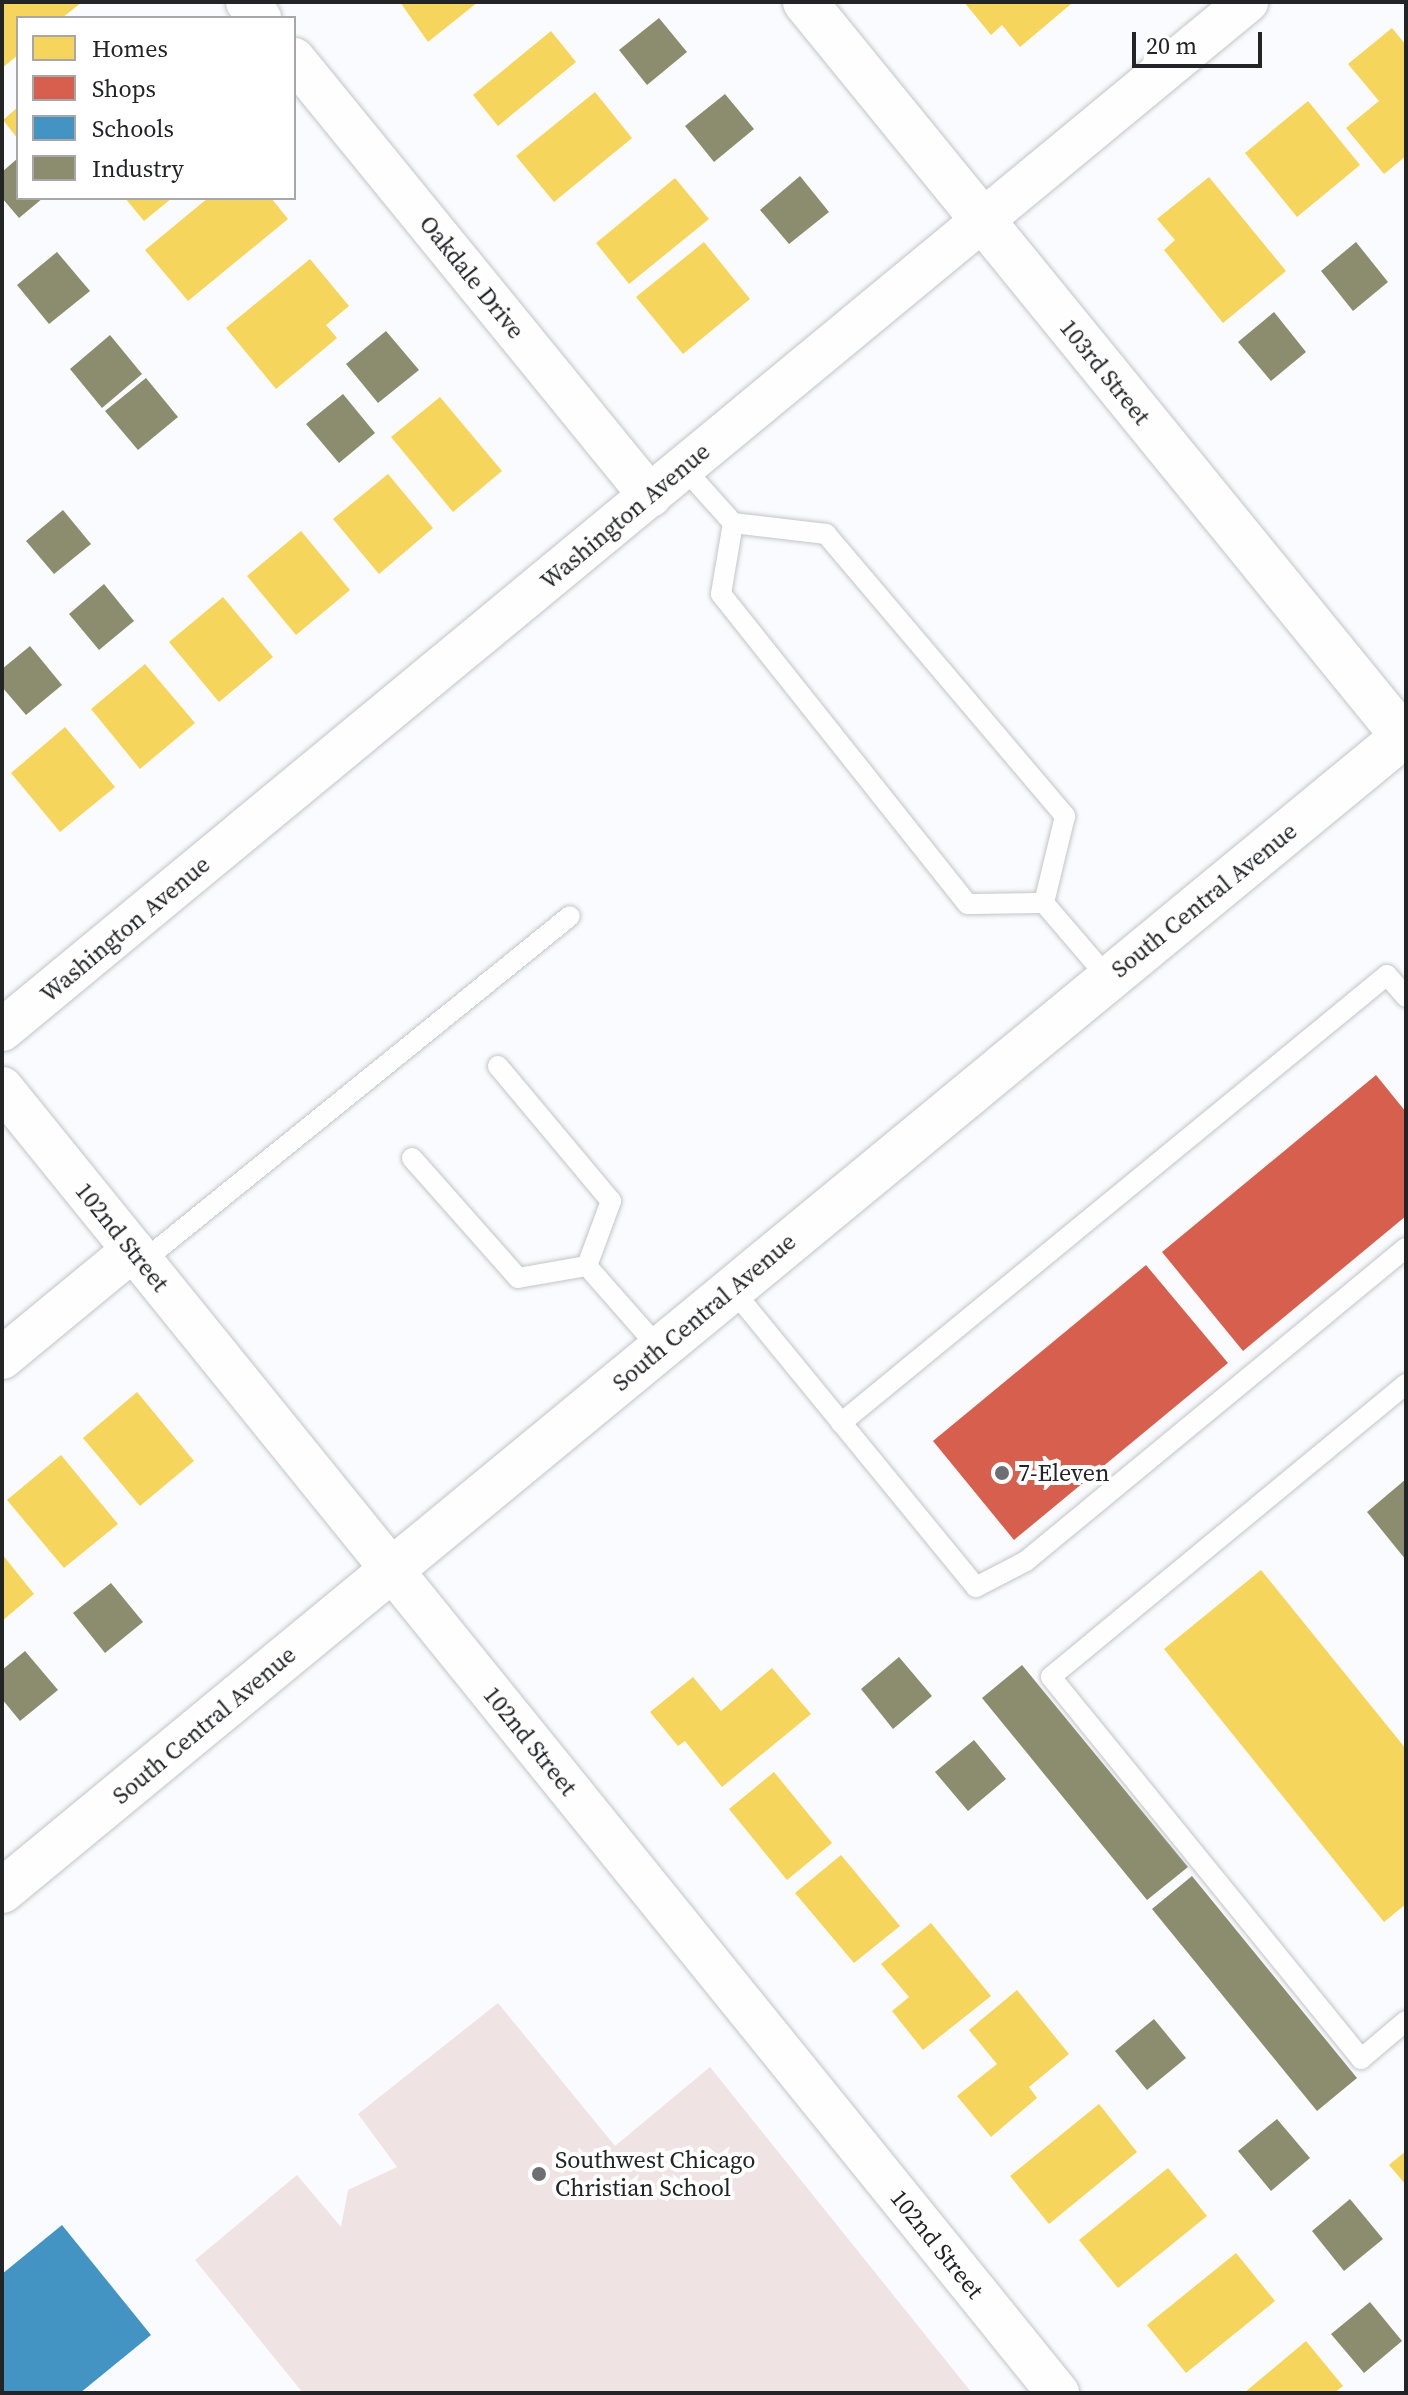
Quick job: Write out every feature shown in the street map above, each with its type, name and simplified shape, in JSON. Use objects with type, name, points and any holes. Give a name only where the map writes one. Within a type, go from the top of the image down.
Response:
[{"type":"street","name":"103rd Street","points":[[805,2],[1405,737]]},
{"type":"street","name":"Washington Avenue","points":[[2,1030],[1247,2]]},
{"type":"street","name":"Oakdale Drive","points":[[296,61],[650,496]]},
{"type":"street","name":"South Central Avenue","points":[[2,1891],[1405,737]]},
{"type":"street","name":"102nd Street","points":[[2,1088],[1058,2393]]},
{"type":"street","points":[[2,1358],[137,1256]]},
{"type":"lane","points":[[683,467],[733,523],[826,534],[1065,816],[1044,903]]},
{"type":"lane","points":[[733,523],[721,594],[968,904],[1044,903]]},
{"type":"lane","points":[[1044,903],[1109,979]]},
{"type":"lane","points":[[137,1256],[570,916]]},
{"type":"lane","points":[[841,1423],[1387,975],[1406,997]]},
{"type":"lane","points":[[498,1066],[611,1201],[587,1266]]},
{"type":"lane","points":[[412,1158],[518,1278],[587,1266]]},
{"type":"lane","points":[[732,1289],[976,1587],[1026,1561],[1406,1248]]},
{"type":"lane","points":[[587,1266],[660,1349]]},
{"type":"lane","points":[[1406,1384],[1051,1677],[1361,2059],[1406,2021]]},
{"type":"shaded area","name":"Southwest Chicago Christian School","points":[[498,2003],[615,2146],[710,2067],[972,2393],[303,2393],[195,2260],[297,2175],[341,2227],[348,2190],[397,2167],[358,2114]]},
{"type":"building: Homes","points":[[2,2],[82,2],[64,16],[16,16],[16,57],[2,68]]},
{"type":"building: Homes","points":[[400,2],[478,2],[428,42]]},
{"type":"building: Homes","points":[[964,2],[1071,4],[1020,47],[1002,25],[991,35]]},
{"type":"building: Homes","points":[[1392,28],[1406,45],[1406,156],[1384,174],[1346,128],[1379,101],[1348,64]]},
{"type":"building: Homes","points":[[551,31],[576,62],[498,126],[473,95]]},
{"type":"building: Homes","points":[[595,92],[632,138],[554,202],[516,156]]},
{"type":"building: Homes","points":[[1308,101],[1360,165],[1297,217],[1245,153]]},
{"type":"building: Homes","points":[[16,109],[16,136],[3,120]]},
{"type":"building: Homes","points":[[1209,177],[1286,271],[1223,323],[1164,250],[1175,240],[1157,219]]},
{"type":"building: Homes","points":[[675,178],[709,219],[629,284],[596,243]]},
{"type":"building: Homes","points":[[127,200],[170,200],[144,221]]},
{"type":"building: Homes","points":[[206,200],[273,200],[288,219],[188,301],[145,250]]},
{"type":"building: Homes","points":[[704,242],[750,299],[683,354],[636,297]]},
{"type":"building: Homes","points":[[310,259],[349,306],[326,325],[337,338],[276,389],[226,328]]},
{"type":"building: Homes","points":[[440,397],[502,471],[453,512],[391,437]]},
{"type":"building: Homes","points":[[388,474],[433,528],[379,574],[333,519]]},
{"type":"building: Homes","points":[[301,531],[350,590],[296,635],[247,576]]},
{"type":"building: Homes","points":[[223,597],[273,657],[219,702],[169,642]]},
{"type":"building: Homes","points":[[145,664],[195,723],[140,769],[91,709]]},
{"type":"building: Homes","points":[[65,727],[115,787],[60,832],[11,773]]},
{"type":"building: Homes","points":[[137,1392],[194,1461],[140,1506],[83,1438]]},
{"type":"building: Homes","points":[[61,1455],[118,1524],[64,1568],[7,1500]]},
{"type":"building: Homes","points":[[2,1554],[34,1594],[2,1621]]},
{"type":"building: Homes","points":[[1261,1570],[1406,1749],[1406,1904],[1384,1922],[1164,1649]]},
{"type":"building: Homes","points":[[772,1668],[811,1714],[722,1787],[685,1741],[678,1746],[650,1712],[693,1677],[721,1711]]},
{"type":"building: Homes","points":[[774,1772],[832,1843],[787,1880],[729,1809]]},
{"type":"building: Homes","points":[[841,1855],[900,1926],[854,1963],[795,1893]]},
{"type":"building: Homes","points":[[931,1923],[991,1996],[923,2050],[892,2011],[909,1997],[881,1964]]},
{"type":"building: Homes","points":[[1017,1990],[1069,2054],[1029,2087],[1037,2098],[991,2137],[957,2096],[997,2064],[969,2030]]},
{"type":"building: Homes","points":[[1099,2104],[1137,2152],[1049,2224],[1010,2176]]},
{"type":"building: Homes","points":[[1406,2151],[1406,2185],[1389,2165]]},
{"type":"building: Homes","points":[[1168,2168],[1207,2216],[1118,2288],[1079,2240]]},
{"type":"building: Homes","points":[[1236,2253],[1275,2301],[1186,2373],[1147,2325]]},
{"type":"building: Homes","points":[[1306,2341],[1343,2386],[1334,2393],[1244,2393]]},
{"type":"building: Shops","points":[[1376,1075],[1406,1112],[1406,1216],[1243,1351],[1162,1252]]},
{"type":"building: Shops","points":[[1146,1265],[1228,1363],[1014,1540],[933,1441]]},
{"type":"building: Schools","points":[[62,2225],[151,2335],[80,2393],[2,2393],[2,2274]]},
{"type":"building: Industry","points":[[659,18],[687,52],[647,85],[619,50]]},
{"type":"building: Industry","points":[[725,94],[754,129],[714,162],[685,126]]},
{"type":"building: Industry","points":[[16,160],[16,200],[41,200],[19,218],[2,198],[2,172]]},
{"type":"building: Industry","points":[[800,176],[829,212],[789,244],[760,210]]},
{"type":"building: Industry","points":[[1356,242],[1388,282],[1353,311],[1321,271]]},
{"type":"building: Industry","points":[[57,252],[90,291],[49,324],[17,285]]},
{"type":"building: Industry","points":[[1274,312],[1306,352],[1271,381],[1238,342]]},
{"type":"building: Industry","points":[[386,331],[419,370],[378,403],[346,364]]},
{"type":"building: Industry","points":[[110,335],[142,374],[102,408],[70,369]]},
{"type":"building: Industry","points":[[146,378],[178,417],[138,450],[105,411]]},
{"type":"building: Industry","points":[[343,394],[375,433],[339,463],[306,424]]},
{"type":"building: Industry","points":[[63,510],[91,544],[54,574],[26,541]]},
{"type":"building: Industry","points":[[104,584],[134,621],[99,650],[69,614]]},
{"type":"building: Industry","points":[[30,646],[62,685],[26,715],[2,687],[2,669]]},
{"type":"building: Industry","points":[[1406,1479],[1406,1560],[1367,1512]]},
{"type":"building: Industry","points":[[111,1583],[143,1622],[105,1653],[73,1613]]},
{"type":"building: Industry","points":[[25,1651],[58,1690],[20,1721],[2,1699],[2,1670]]},
{"type":"building: Industry","points":[[899,1657],[932,1696],[893,1729],[861,1689]]},
{"type":"building: Industry","points":[[1022,1665],[1188,1867],[1147,1900],[982,1698]]},
{"type":"building: Industry","points":[[974,1740],[1006,1779],[968,1811],[935,1772]]},
{"type":"building: Industry","points":[[1192,1876],[1357,2078],[1317,2111],[1152,1909]]},
{"type":"building: Industry","points":[[1154,2019],[1186,2058],[1147,2090],[1115,2051]]},
{"type":"building: Industry","points":[[1277,2119],[1310,2158],[1271,2191],[1238,2151]]},
{"type":"building: Industry","points":[[1350,2199],[1383,2239],[1344,2271],[1312,2231]]},
{"type":"building: Industry","points":[[1370,2302],[1402,2341],[1364,2373],[1331,2334]]},
{"type":"place","name":"7-Eleven","points":[[1002,1473]]},
{"type":"place","name":"Southwest Chicago Christian School","points":[[539,2174]]}]
